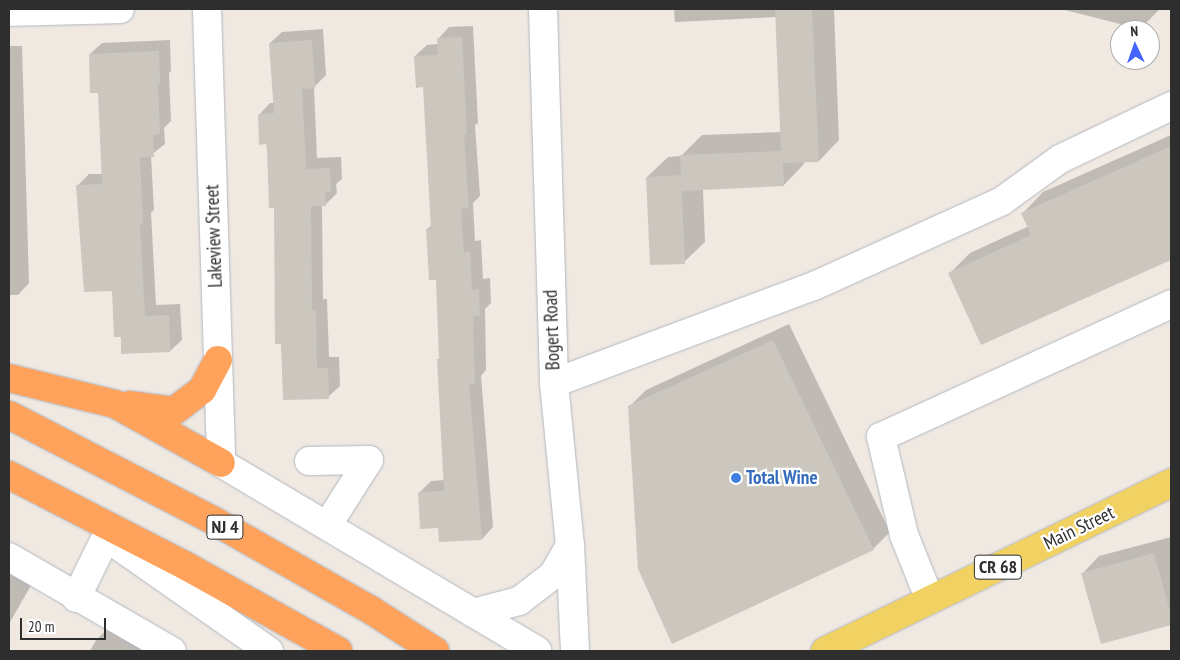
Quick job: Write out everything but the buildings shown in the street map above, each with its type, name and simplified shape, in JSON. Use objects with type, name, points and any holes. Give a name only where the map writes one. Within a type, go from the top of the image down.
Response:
[{"type":"highway","points":[[9,378],[115,404],[174,411],[202,390],[218,360]]},
{"type":"highway","points":[[115,404],[221,463]]},
{"type":"highway","name":"NJ 4","points":[[9,415],[216,522],[371,610],[436,651]]},
{"type":"highway","points":[[9,475],[188,567],[338,651]]},
{"type":"highway","points":[[37,489],[106,537]]},
{"type":"main road","name":"Main Street","points":[[825,651],[861,643],[930,600],[1171,483]]},
{"type":"street","points":[[9,12],[120,9]]},
{"type":"street","name":"Lakeview Street","points":[[207,9],[221,463]]},
{"type":"street","name":"Bogert Road","points":[[542,9],[554,383],[570,545],[575,651]]},
{"type":"street","points":[[554,383],[814,286],[1002,201],[1060,159],[1171,106]]},
{"type":"street","points":[[930,600],[904,534],[881,437],[1171,304]]},
{"type":"street","points":[[309,461],[369,460],[327,526]]},
{"type":"street","points":[[221,463],[537,651]]},
{"type":"street","points":[[76,598],[106,537],[268,651]]},
{"type":"street","points":[[473,613],[519,601],[552,576],[570,545]]},
{"type":"street","points":[[9,557],[76,598],[172,651]]},
{"type":"place","name":"Total Wine","points":[[736,478]]}]
